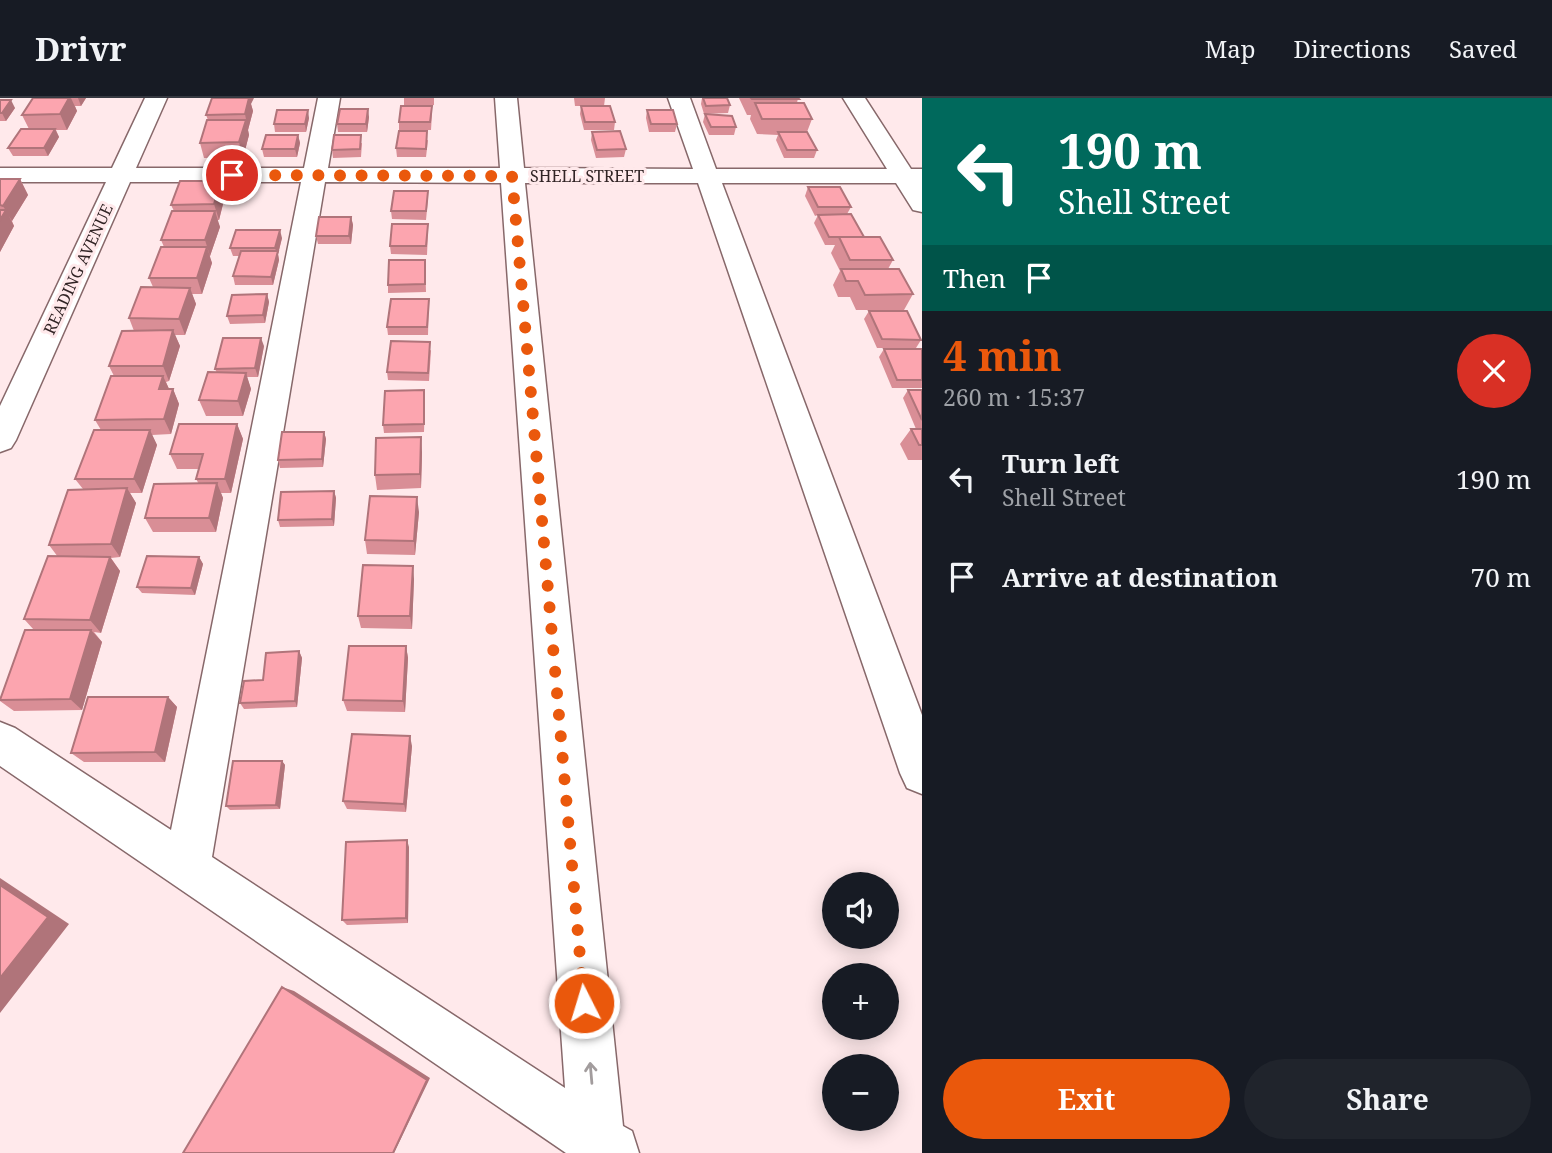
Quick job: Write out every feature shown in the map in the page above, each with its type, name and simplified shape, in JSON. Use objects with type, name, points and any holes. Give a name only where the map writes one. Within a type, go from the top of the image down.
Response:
[{"type":"street","name":"READING AVENUE","points":[[0,440],[156,98]]},
{"type":"street","points":[[187,866],[329,98]]},
{"type":"street","points":[[506,98],[603,1149]]},
{"type":"street","points":[[679,98],[922,773]]},
{"type":"street","points":[[855,98],[913,176],[922,205]]},
{"type":"street","name":"SHELL STREET","points":[[0,174],[913,176]]},
{"type":"street","points":[[0,742],[603,1149]]},
{"type":"building","points":[[33,98],[69,98],[60,114],[22,115]]},
{"type":"building","points":[[212,98],[249,98],[245,114],[206,115]]},
{"type":"building","points":[[703,98],[727,98],[730,105],[706,106]]},
{"type":"building","points":[[798,98],[799,99],[752,99]]},
{"type":"building","points":[[0,100],[11,100],[2,113],[0,113]]},
{"type":"building","points":[[755,103],[804,103],[812,119],[762,119]]},
{"type":"building","points":[[401,106],[432,106],[430,122],[399,122]]},
{"type":"building","points":[[581,106],[610,106],[615,122],[585,122]]},
{"type":"building","points":[[340,109],[368,109],[366,124],[337,124]]},
{"type":"building","points":[[277,110],[308,110],[305,124],[274,124]]},
{"type":"building","points":[[647,110],[673,110],[677,124],[651,124]]},
{"type":"building","points":[[705,114],[732,116],[736,127],[711,127]]},
{"type":"building","points":[[207,120],[246,120],[239,142],[200,143]]},
{"type":"building","points":[[21,129],[55,129],[44,148],[8,148]]},
{"type":"building","points":[[399,131],[427,131],[426,149],[396,148]]},
{"type":"building","points":[[620,131],[626,149],[597,150],[592,132]]},
{"type":"building","points":[[778,132],[807,132],[817,150],[787,150]]},
{"type":"building","points":[[266,135],[298,135],[295,149],[262,149]]},
{"type":"building","points":[[334,135],[361,135],[360,149],[332,150]]},
{"type":"building","points":[[0,179],[20,179],[3,206],[0,205]]},
{"type":"building","points":[[180,181],[221,181],[214,204],[171,205]]},
{"type":"building","points":[[808,187],[840,187],[851,207],[818,207]]},
{"type":"building","points":[[394,191],[428,191],[426,211],[391,211]]},
{"type":"building","points":[[172,211],[215,211],[205,240],[161,240]]},
{"type":"building","points":[[851,214],[864,237],[829,237],[818,215]]},
{"type":"building","points":[[319,217],[351,217],[349,236],[316,236]]},
{"type":"building","points":[[392,224],[428,224],[426,246],[390,246]]},
{"type":"building","points":[[236,230],[280,230],[275,248],[230,248]]},
{"type":"building","points":[[839,237],[880,237],[893,260],[850,260]]},
{"type":"building","points":[[161,247],[207,247],[197,278],[149,278]]},
{"type":"building","points":[[241,251],[278,251],[271,277],[233,276]]},
{"type":"building","points":[[389,260],[425,260],[425,284],[388,285]]},
{"type":"building","points":[[841,269],[899,269],[913,294],[865,295],[858,281],[846,281]]},
{"type":"building","points":[[141,287],[190,288],[179,319],[129,318]]},
{"type":"building","points":[[267,294],[263,315],[227,316],[232,295]]},
{"type":"building","points":[[391,299],[429,299],[427,327],[387,327]]},
{"type":"building","points":[[869,311],[907,311],[921,340],[882,339]]},
{"type":"building","points":[[173,330],[163,366],[109,366],[122,331]]},
{"type":"building","points":[[223,338],[261,338],[255,368],[215,369]]},
{"type":"building","points":[[391,341],[430,342],[428,373],[387,372]]},
{"type":"building","points":[[884,349],[922,349],[922,380],[897,380]]},
{"type":"building","points":[[208,372],[246,373],[238,401],[199,400]]},
{"type":"building","points":[[111,376],[163,376],[159,389],[173,389],[164,419],[95,420]]},
{"type":"building","points":[[424,390],[424,424],[383,425],[385,391]]},
{"type":"building","points":[[908,390],[922,390],[922,420]]},
{"type":"building","points":[[179,424],[237,424],[225,479],[196,479],[203,454],[170,454]]},
{"type":"building","points":[[911,429],[922,429],[922,445],[919,445]]},
{"type":"building","points":[[94,430],[150,430],[134,479],[75,479]]},
{"type":"building","points":[[282,432],[324,432],[322,459],[278,460]]},
{"type":"building","points":[[421,437],[420,474],[375,475],[376,438]]},
{"type":"building","points":[[217,483],[209,518],[145,518],[154,484]]},
{"type":"building","points":[[127,488],[111,544],[49,545],[68,490]]},
{"type":"building","points":[[334,491],[332,519],[278,520],[281,492]]},
{"type":"building","points":[[370,496],[417,497],[414,541],[365,540]]},
{"type":"building","points":[[48,556],[110,557],[90,620],[24,619]]},
{"type":"building","points":[[147,556],[199,557],[191,588],[137,587]]},
{"type":"building","points":[[363,565],[413,566],[410,616],[358,616]]},
{"type":"building","points":[[25,630],[91,630],[70,699],[0,700]]},
{"type":"building","points":[[349,646],[406,646],[403,701],[343,700]]},
{"type":"building","points":[[299,651],[295,701],[240,703],[244,681],[263,680],[266,653]]},
{"type":"building","points":[[88,697],[168,697],[155,752],[71,753]]},
{"type":"building","points":[[352,734],[410,736],[404,804],[343,801]]},
{"type":"building","points":[[233,761],[282,761],[276,805],[226,806]]},
{"type":"building","points":[[407,840],[406,918],[342,920],[346,842]]},
{"type":"building","points":[[0,885],[48,917],[0,978]]},
{"type":"building","points":[[282,987],[427,1080],[393,1153],[183,1153]]},
{"type":"route","points":[[232,175],[512,176],[584,1003]]}]
